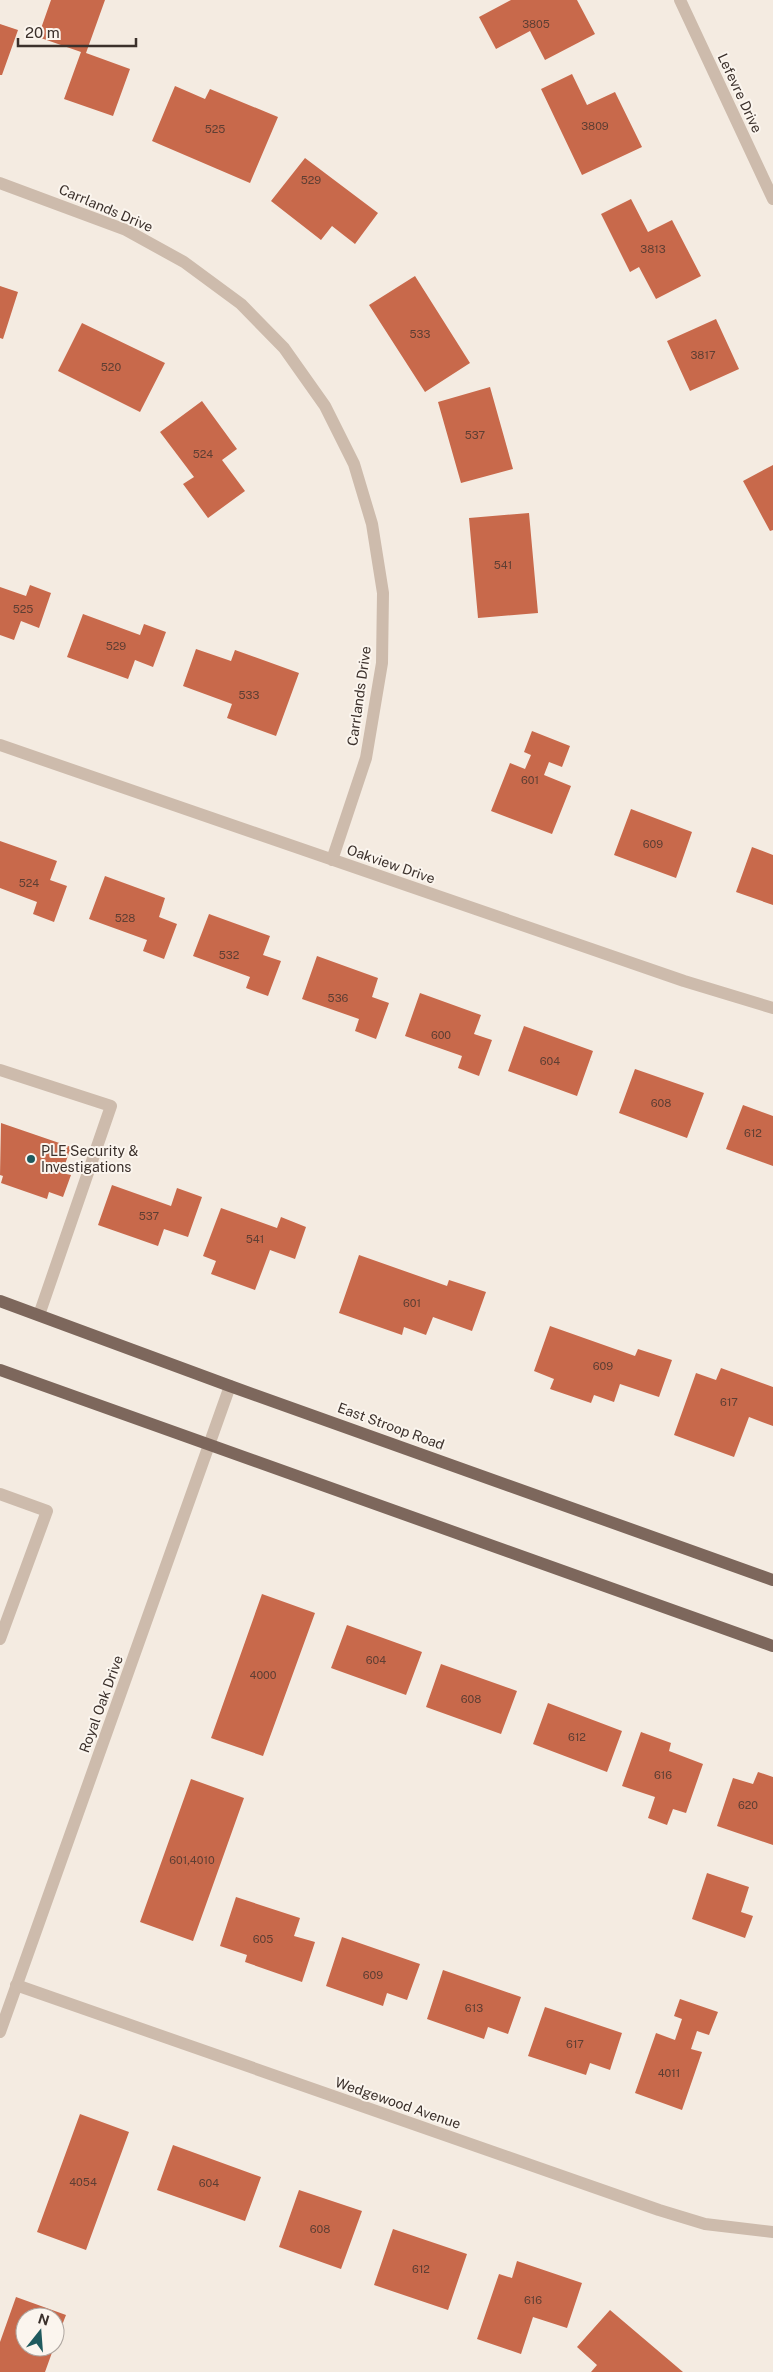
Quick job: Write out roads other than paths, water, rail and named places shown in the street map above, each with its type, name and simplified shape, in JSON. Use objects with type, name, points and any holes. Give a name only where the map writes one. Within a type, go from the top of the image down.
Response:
[{"type":"main road","name":"East Stroop Road","points":[[0,1301],[230,1386],[773,1580]]},
{"type":"main road","points":[[0,1370],[773,1646]]},
{"type":"street","name":"Lefevre Drive","points":[[680,0],[773,200]]},
{"type":"street","name":"Carrlands Drive","points":[[0,183],[126,230],[184,262],[241,304],[284,348],[320,399],[354,464],[372,524],[383,593],[382,663],[366,758],[332,860]]},
{"type":"street","name":"Oakview Drive","points":[[0,745],[684,981],[773,1008]]},
{"type":"street","points":[[1,1073],[111,1106],[39,1315]]},
{"type":"street","name":"Royal Oak Drive","points":[[0,2032],[230,1386]]},
{"type":"street","points":[[0,1494],[47,1511],[0,1639]]},
{"type":"street","name":"Wedgewood Avenue","points":[[16,1986],[659,2210],[705,2224],[773,2232]]},
{"type":"place","name":"PLE Security & Investigations","points":[[31,1159]]}]
